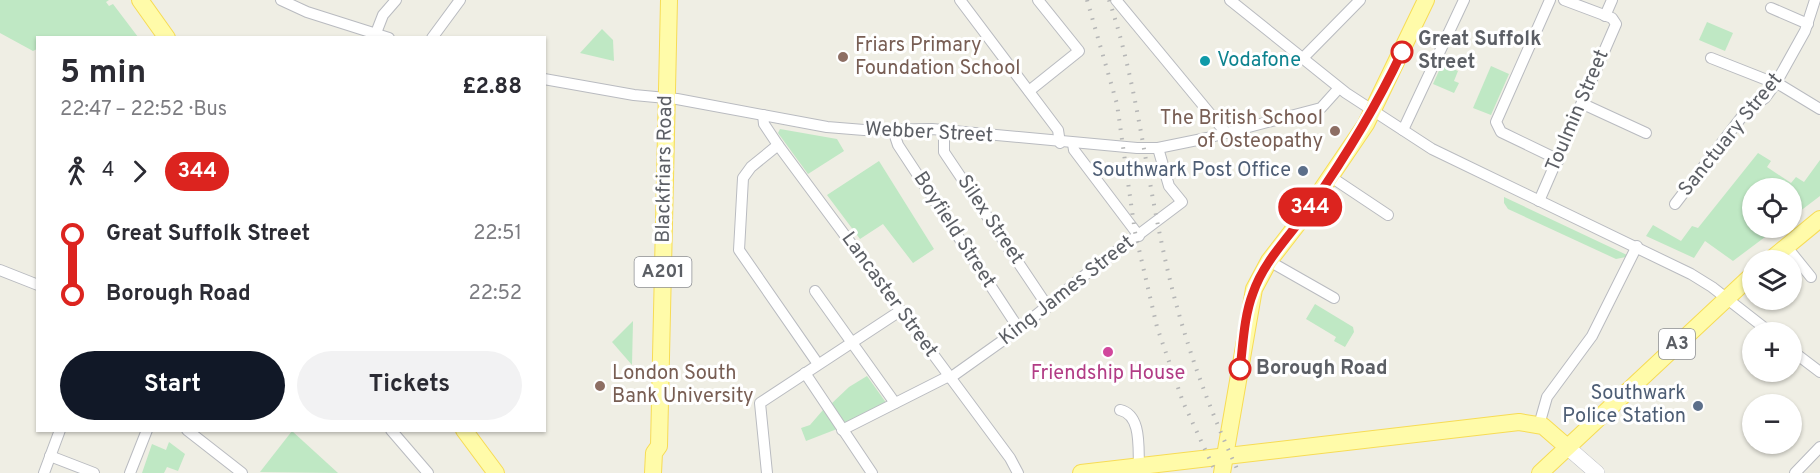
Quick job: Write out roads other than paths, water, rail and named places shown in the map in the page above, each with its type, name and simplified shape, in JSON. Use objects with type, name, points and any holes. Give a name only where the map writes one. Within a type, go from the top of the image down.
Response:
[{"type":"main road","points":[[140,0],[166,36]]},
{"type":"main road","name":"Blackfriars Road","points":[[653,473],[654,453],[659,446],[669,0]]},
{"type":"main road","points":[[1224,465],[1251,300],[1269,261],[1331,177],[1373,111],[1426,0]]},
{"type":"main road","points":[[1781,250],[1820,219]]},
{"type":"main road","name":"A3","points":[[1540,473],[1566,446],[1742,284]]},
{"type":"main road","points":[[1081,473],[1139,466],[1224,465],[1481,425],[1527,422],[1539,425],[1597,473]]},
{"type":"main road","points":[[465,432],[496,473]]},
{"type":"main road","name":"Blackfriars Road","points":[[659,446],[664,453],[664,473]]},
{"type":"street","points":[[281,0],[368,34],[396,0]]},
{"type":"street","points":[[433,36],[460,0]]},
{"type":"street","points":[[960,0],[1058,130],[1060,143]]},
{"type":"street","points":[[1029,91],[1079,51],[1038,0]]},
{"type":"street","points":[[1116,0],[1226,133]]},
{"type":"street","points":[[1230,0],[1340,88],[1403,130],[1448,157],[1637,246],[1701,280],[1756,322]]},
{"type":"street","points":[[1302,59],[1360,0]]},
{"type":"street","points":[[1403,130],[1464,0]]},
{"type":"street","points":[[1550,0],[1496,122],[1501,132],[1559,160]]},
{"type":"street","points":[[1564,0],[1605,16],[1612,0]]},
{"type":"street","name":"Sanctuary Street","points":[[1675,204],[1747,110],[1765,98],[1776,83],[1813,21],[1815,0]]},
{"type":"street","points":[[1771,8],[1813,21]]},
{"type":"street","name":"Toulmin Street","points":[[1539,201],[1559,160],[1616,22],[1605,16]]},
{"type":"street","points":[[1711,58],[1776,83],[1820,109]]},
{"type":"street","name":"Webber Street","points":[[546,79],[634,95],[667,98],[827,127],[944,130],[1060,143],[1158,148],[1321,108],[1340,88]]},
{"type":"street","points":[[1583,104],[1646,133]]},
{"type":"street","name":"Lancaster Street","points":[[763,115],[764,124],[778,145],[950,377],[1018,473]]},
{"type":"street","name":"Boyfield Street","points":[[893,129],[898,145],[1019,329]]},
{"type":"street","name":"Silex Street","points":[[944,130],[944,152],[1047,307]]},
{"type":"street","points":[[1072,144],[1074,150],[1139,236]]},
{"type":"street","points":[[778,145],[751,167],[743,178],[739,250],[818,364]]},
{"type":"street","name":"King James Street","points":[[842,430],[950,377],[1019,329],[1182,202],[1169,186],[1158,148]]},
{"type":"street","points":[[1331,177],[1388,215]]},
{"type":"street","points":[[1539,425],[1547,397],[1592,336],[1637,246]]},
{"type":"street","points":[[1786,246],[1811,277]]},
{"type":"street","points":[[1269,261],[1334,298]]},
{"type":"street","points":[[0,270],[36,284]]},
{"type":"street","points":[[814,291],[895,404]]},
{"type":"street","points":[[767,473],[760,403],[900,311]]},
{"type":"street","points":[[1802,358],[1820,372]]},
{"type":"street","points":[[805,373],[872,473]]},
{"type":"street","points":[[1120,410],[1129,412],[1134,419],[1139,466]]},
{"type":"street","points":[[44,473],[59,432]]},
{"type":"street","points":[[130,473],[146,432]]},
{"type":"street","points":[[190,432],[243,473]]},
{"type":"street","points":[[393,432],[428,473]]},
{"type":"street","points":[[1795,473],[1820,447]]},
{"type":"street","points":[[50,456],[90,472]]},
{"type":"railway","points":[[1087,0],[1117,104],[1135,232],[1157,327],[1183,402],[1216,473]]},
{"type":"railway","points":[[1109,0],[1127,63],[1170,282],[1205,393],[1239,473]]},
{"type":"place","name":"Great Suffolk Street","points":[[1402,52]]},
{"type":"place","name":"Friars Primary Foundation School","points":[[843,57]]},
{"type":"place","name":"Vodafone","points":[[1205,61]]},
{"type":"place","name":"The British School of Osteopathy","points":[[1335,131]]},
{"type":"place","name":"Southwark Post Office","points":[[1303,171]]},
{"type":"place","name":"Friendship House","points":[[1108,352]]},
{"type":"place","name":"Borough Road","points":[[1240,369]]},
{"type":"place","name":"London South Bank University","points":[[600,386]]},
{"type":"place","name":"Southwark Police Station","points":[[1698,406]]}]
